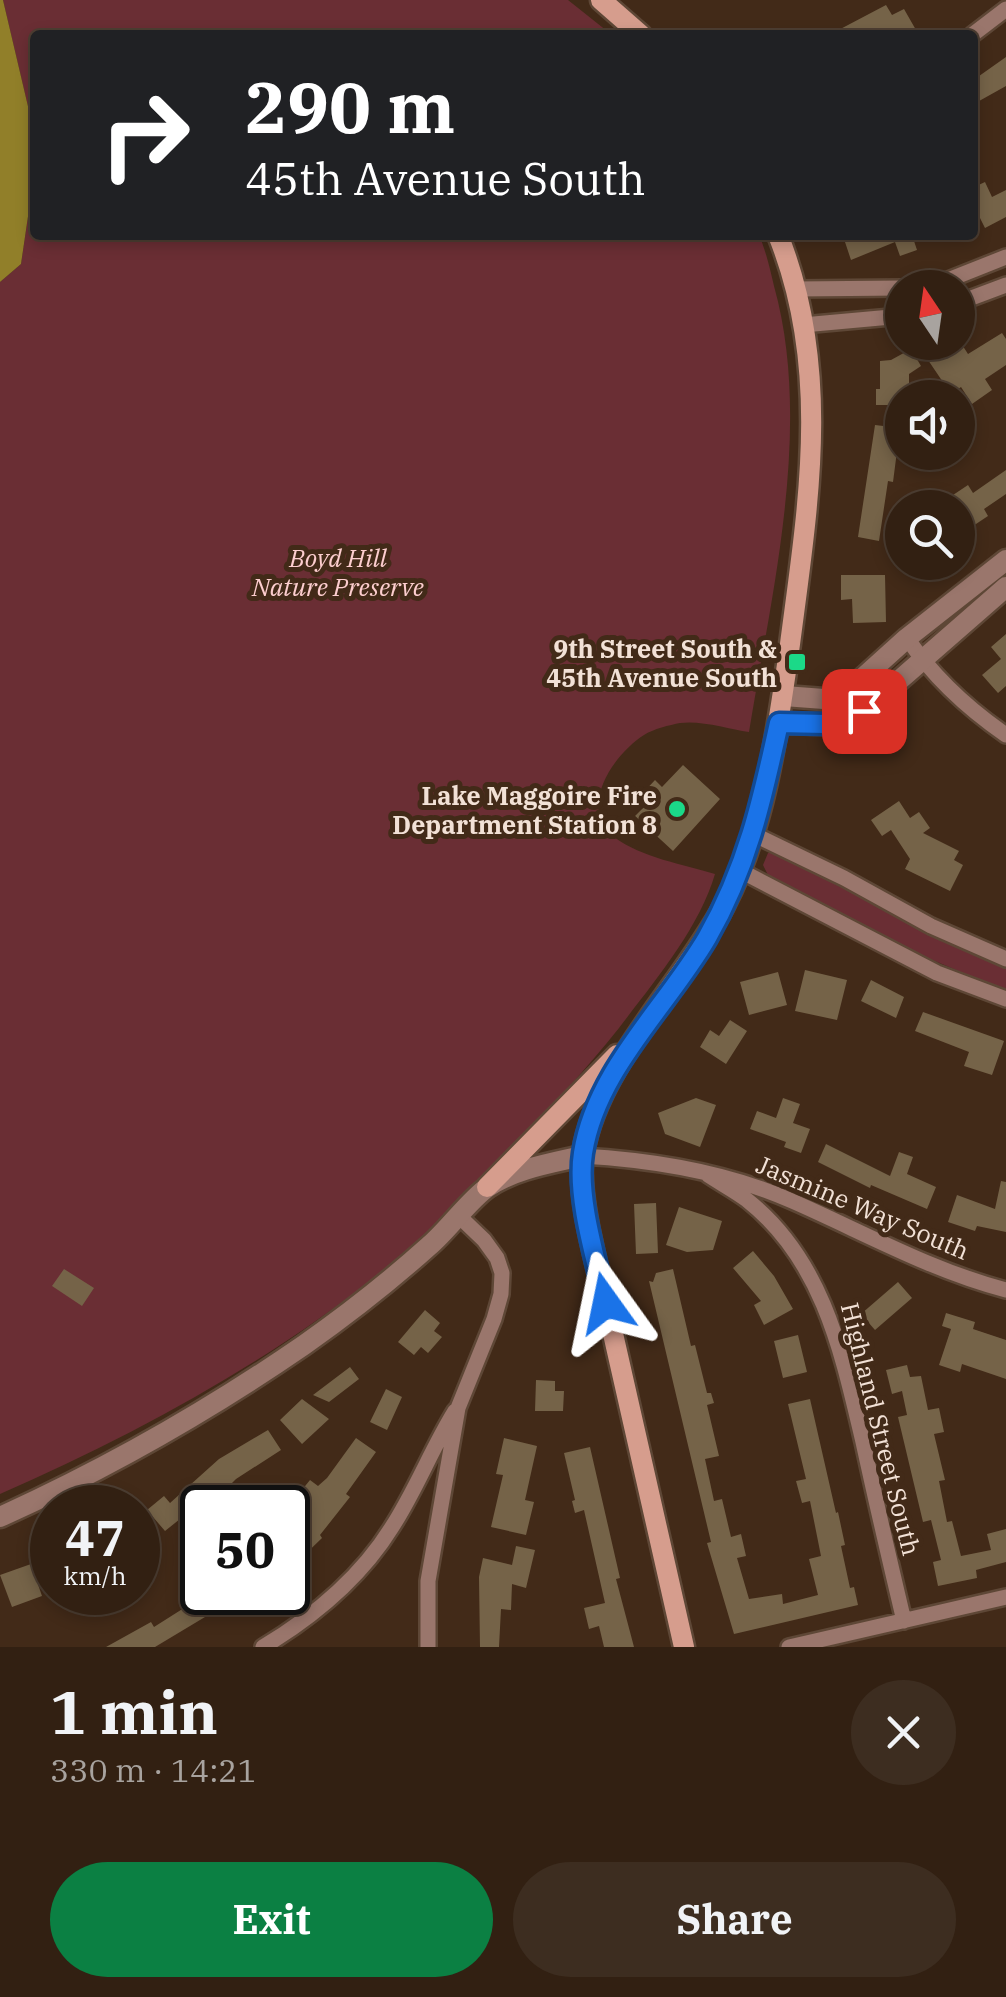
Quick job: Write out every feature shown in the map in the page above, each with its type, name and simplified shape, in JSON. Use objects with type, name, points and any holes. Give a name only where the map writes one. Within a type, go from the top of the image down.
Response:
[{"type":"main road","points":[[601,0],[635,30]]},
{"type":"main road","points":[[684,1647],[597,1265],[582,1156],[606,1087],[705,940],[741,872],[779,723],[810,497],[814,435],[813,385],[803,325],[780,240]]},
{"type":"main road","points":[[487,1187],[643,1029]]},
{"type":"street","points":[[978,31],[1006,10]]},
{"type":"street","points":[[972,270],[1006,256]]},
{"type":"street","points":[[975,297],[1006,285]]},
{"type":"street","points":[[796,289],[885,288]]},
{"type":"street","points":[[803,325],[885,318]]},
{"type":"street","points":[[784,696],[824,699],[845,694],[907,638],[1006,560]]},
{"type":"street","points":[[779,723],[826,724],[864,711],[1006,587]]},
{"type":"street","points":[[907,638],[941,682],[1006,735]]},
{"type":"street","points":[[753,834],[931,926],[1006,959]]},
{"type":"street","points":[[741,872],[937,973],[1006,999]]},
{"type":"street","points":[[0,1517],[162,1435],[251,1380],[385,1284],[460,1217],[487,1187],[541,1166],[582,1156]]},
{"type":"street","name":"Jasmine Way South","points":[[582,1156],[672,1165],[740,1182],[790,1200],[928,1264],[1006,1290]]},
{"type":"street","name":"Highland Street South","points":[[708,1176],[746,1200],[777,1230],[818,1288],[834,1324],[904,1621]]},
{"type":"street","points":[[263,1647],[326,1603],[367,1560],[392,1528],[458,1408],[494,1318],[502,1273],[498,1258],[460,1217]]},
{"type":"street","points":[[428,1647],[428,1581],[458,1408]]},
{"type":"street","points":[[788,1647],[1006,1597]]},
{"type":"green space","points":[[3,0],[568,0],[606,30],[30,30],[30,115]]},
{"type":"green space","name":"Boyd Hill Nature Preserve","points":[[30,203],[30,240],[761,240],[785,340],[790,395],[785,509],[749,732],[688,722],[652,731],[621,755],[599,797],[603,825],[614,837],[650,855],[715,874],[698,915],[674,955],[585,1069],[422,1237],[358,1291],[261,1358],[159,1417],[0,1494],[0,282],[21,264]]},
{"type":"green space","points":[[768,853],[776,853],[947,943],[1006,968],[1006,991],[885,940],[769,877],[763,865]]},
{"type":"shaded area","points":[[3,0],[30,115],[30,203],[21,264],[0,282]]},
{"type":"building","points":[[886,5],[892,15],[904,9],[916,30],[838,30]]},
{"type":"building","points":[[1006,57],[1006,86],[978,102],[978,77]]},
{"type":"building","points":[[985,182],[992,197],[1006,190],[1006,217],[985,228],[978,219],[978,185]]},
{"type":"building","points":[[844,240],[914,240],[917,250],[900,256],[895,242],[851,260]]},
{"type":"building","points":[[1002,333],[1006,339],[1006,365],[985,379],[992,390],[975,402],[975,380],[942,380],[928,360],[975,360],[975,350]]},
{"type":"building","points":[[917,360],[921,366],[909,374],[909,380],[885,380],[885,405],[876,405],[880,361]]},
{"type":"building","points":[[875,425],[885,426],[885,470],[895,470],[893,482],[888,481],[885,490],[879,541],[858,537]]},
{"type":"building","points":[[1006,470],[1006,494],[984,509],[988,516],[975,525],[975,492]]},
{"type":"building","points":[[841,575],[885,575],[886,622],[853,623],[852,599],[841,600]]},
{"type":"building","points":[[1006,634],[1006,686],[998,693],[982,675],[1001,659],[991,647]]},
{"type":"building","name":"Lake Maggoire Fire Department Station 8","points":[[683,765],[720,799],[673,851],[635,816],[649,802],[641,795],[655,780],[662,787]]},
{"type":"building","points":[[899,801],[910,818],[919,812],[930,828],[923,833],[959,851],[954,860],[963,865],[950,891],[905,869],[910,859],[891,830],[882,836],[871,820]]},
{"type":"building","points":[[805,970],[847,980],[837,1020],[795,1011]]},
{"type":"building","points":[[778,972],[787,1005],[749,1015],[740,982]]},
{"type":"building","points":[[871,980],[904,997],[896,1018],[861,1001]]},
{"type":"building","points":[[923,1012],[1004,1041],[992,1075],[964,1066],[969,1052],[915,1031]]},
{"type":"building","points":[[730,1020],[747,1031],[726,1064],[700,1047],[710,1030],[719,1036]]},
{"type":"building","points":[[696,1098],[716,1105],[700,1147],[665,1134],[658,1113]]},
{"type":"building","points":[[783,1098],[800,1104],[793,1123],[810,1129],[801,1153],[784,1147],[786,1142],[750,1129],[757,1111],[776,1118]]},
{"type":"building","points":[[826,1144],[890,1176],[899,1152],[913,1157],[907,1174],[936,1187],[927,1209],[871,1185],[870,1188],[818,1162]]},
{"type":"building","points":[[1001,1181],[1006,1182],[1006,1232],[977,1226],[975,1231],[948,1222],[957,1195],[995,1209]]},
{"type":"building","points":[[656,1203],[658,1253],[636,1254],[634,1204]]},
{"type":"building","points":[[679,1207],[722,1221],[713,1250],[687,1252],[666,1245]]},
{"type":"building","points":[[753,1251],[774,1276],[793,1309],[764,1325],[754,1305],[761,1301],[733,1268]]},
{"type":"building","points":[[64,1269],[94,1288],[82,1306],[52,1286]]},
{"type":"building","points":[[673,1269],[691,1346],[695,1345],[707,1393],[711,1393],[714,1403],[707,1405],[719,1456],[705,1459],[714,1501],[722,1499],[731,1537],[741,1534],[746,1556],[737,1558],[749,1599],[782,1594],[783,1604],[818,1595],[809,1559],[821,1556],[810,1501],[802,1503],[796,1481],[806,1479],[788,1404],[810,1399],[845,1545],[841,1546],[850,1588],[854,1587],[858,1605],[734,1634],[707,1543],[711,1542],[649,1281],[653,1282],[656,1273]]},
{"type":"building","points":[[898,1282],[912,1298],[875,1330],[861,1314]]},
{"type":"building","points":[[425,1310],[440,1323],[434,1331],[442,1337],[428,1353],[421,1347],[414,1355],[398,1342]]},
{"type":"building","points":[[946,1313],[975,1322],[973,1329],[1006,1340],[1006,1379],[962,1364],[960,1372],[939,1365],[951,1329],[942,1326]]},
{"type":"building","points":[[798,1335],[807,1372],[783,1378],[774,1341]]},
{"type":"building","points":[[907,1365],[910,1377],[921,1376],[928,1410],[939,1408],[944,1432],[934,1434],[945,1480],[939,1481],[947,1522],[952,1521],[961,1556],[991,1550],[987,1534],[1006,1529],[1006,1562],[976,1570],[977,1578],[938,1586],[933,1562],[941,1560],[931,1520],[923,1522],[898,1417],[907,1415],[902,1391],[892,1394],[886,1370]]},
{"type":"building","points":[[350,1367],[359,1379],[329,1402],[313,1395]]},
{"type":"building","points":[[536,1380],[555,1381],[555,1391],[564,1391],[563,1411],[535,1411]]},
{"type":"building","points":[[386,1389],[402,1397],[387,1430],[370,1422]]},
{"type":"building","points":[[302,1399],[329,1419],[302,1444],[280,1420]]},
{"type":"building","points":[[268,1430],[281,1450],[230,1485],[190,1485],[219,1459]]},
{"type":"building","points":[[356,1438],[376,1452],[346,1494],[350,1497],[310,1550],[310,1485],[306,1485],[310,1480],[318,1486]]},
{"type":"building","points":[[504,1438],[537,1446],[525,1500],[534,1502],[526,1535],[491,1527],[503,1475],[496,1474]]},
{"type":"building","points":[[590,1447],[634,1647],[604,1647],[599,1626],[589,1629],[584,1608],[605,1603],[584,1510],[575,1513],[564,1453]]},
{"type":"building","points":[[180,1494],[180,1519],[165,1531],[160,1525],[160,1499],[164,1496],[170,1503]]},
{"type":"building","points":[[516,1546],[535,1550],[526,1588],[512,1584],[511,1610],[501,1609],[499,1647],[480,1647],[479,1577],[483,1558],[512,1565]]},
{"type":"building","points":[[30,1564],[30,1600],[12,1607],[0,1575]]},
{"type":"building","points":[[180,1611],[180,1615],[205,1617],[155,1647],[106,1647],[151,1622],[154,1627]]},
{"type":"place","name":"9th Street South & 45th Avenue South","points":[[797,662]]},
{"type":"place","name":"Lake Maggoire Fire Department Station 8","points":[[677,809]]},
{"type":"route","points":[[606,1303],[584,1192],[582,1156],[606,1087],[705,940],[741,872],[779,723],[826,724],[864,711]]}]
